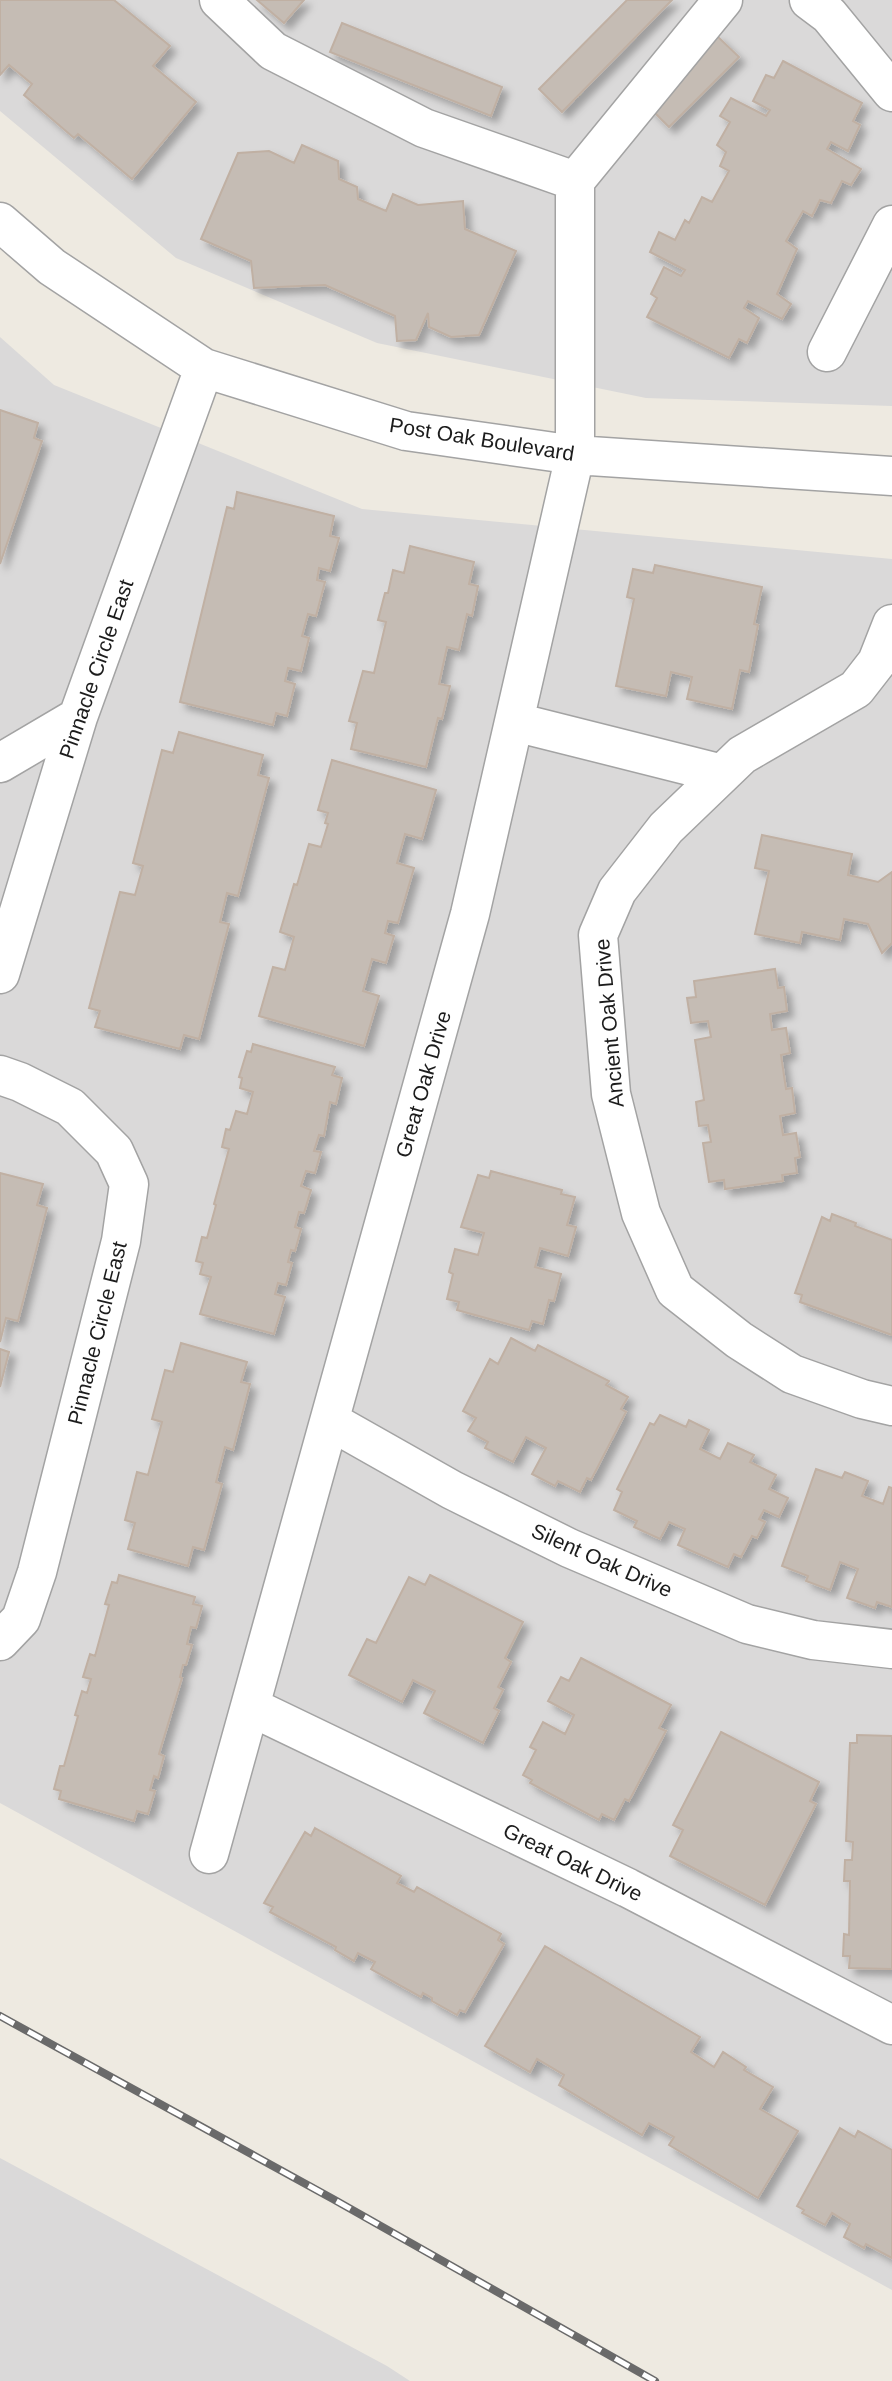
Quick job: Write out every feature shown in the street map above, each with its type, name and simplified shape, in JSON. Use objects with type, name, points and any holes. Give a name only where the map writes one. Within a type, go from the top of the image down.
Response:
[{"type":"street","points":[[219,0],[273,51],[307,69],[424,128],[575,181],[723,0]]},
{"type":"street","points":[[809,0],[829,15],[892,92]]},
{"type":"street","name":"Great Oak Drive","points":[[209,1854],[470,914],[575,456],[575,181]]},
{"type":"street","name":"Post Oak Boulevard","points":[[0,222],[52,267],[204,368],[406,431],[575,456],[892,476]]},
{"type":"street","points":[[827,352],[892,225]]},
{"type":"street","name":"Pinnacle Circle East","points":[[0,974],[78,717],[204,368]]},
{"type":"street","name":"Ancient Oak Drive","points":[[892,624],[877,662],[856,689],[742,755],[666,828],[617,891],[598,935],[611,1094],[641,1213],[675,1290],[739,1340],[792,1374],[862,1399],[892,1406]]},
{"type":"street","points":[[0,763],[78,717]]},
{"type":"street","points":[[515,722],[722,774]]},
{"type":"street","name":"Pinnacle Circle East","points":[[0,1076],[20,1082],[70,1107],[114,1151],[129,1184],[121,1241],[37,1572],[21,1619],[0,1641]]},
{"type":"street","name":"Silent Oak Drive","points":[[330,1421],[452,1490],[569,1548],[747,1624],[813,1640],[892,1649]]},
{"type":"street","name":"Great Oak Drive","points":[[251,1707],[628,1888],[892,2025]]},
{"type":"shaded area","points":[[0,0],[892,0],[892,406],[646,398],[377,343],[176,258],[0,111]]},
{"type":"shaded area","points":[[0,337],[54,385],[362,509],[892,559],[892,2290],[0,1803]]},
{"type":"shaded area","points":[[0,2158],[387,2366],[410,2381],[0,2381]]},
{"type":"building","points":[[0,0],[114,0],[170,46],[153,66],[196,102],[132,179],[78,134],[74,138],[24,95],[32,84],[9,65],[0,75]]},
{"type":"building","points":[[257,0],[304,0],[284,23]]},
{"type":"building","points":[[627,0],[672,0],[562,112],[539,89]]},
{"type":"building","points":[[342,23],[502,87],[491,116],[330,52]]},
{"type":"building","points":[[716,35],[739,57],[669,127],[647,105]]},
{"type":"building","points":[[783,61],[862,103],[853,121],[860,125],[848,151],[831,142],[827,149],[861,169],[851,185],[842,181],[831,203],[820,200],[812,216],[803,211],[786,241],[797,249],[777,294],[791,304],[782,319],[748,301],[744,308],[759,318],[747,343],[739,339],[729,358],[647,317],[657,298],[651,294],[664,267],[681,276],[685,270],[650,252],[659,232],[675,240],[685,220],[689,223],[702,197],[712,202],[729,171],[720,166],[726,152],[717,145],[730,122],[720,116],[731,98],[766,116],[770,110],[753,101],[766,75],[774,78]]},
{"type":"building","points":[[302,145],[338,161],[339,179],[357,187],[358,199],[386,211],[393,194],[418,205],[463,201],[465,229],[516,251],[479,335],[451,337],[429,327],[428,313],[416,340],[397,341],[395,316],[325,285],[254,288],[251,261],[201,239],[238,153],[269,151],[294,163]]},
{"type":"building","points":[[0,410],[38,423],[34,438],[42,441],[0,564]]},
{"type":"building","points":[[237,492],[334,516],[330,536],[339,538],[330,571],[319,568],[317,580],[325,582],[316,616],[308,614],[302,636],[309,638],[301,671],[288,668],[285,681],[295,684],[287,716],[276,713],[273,725],[180,702],[227,507],[234,509]]},
{"type":"building","points":[[410,546],[474,562],[469,584],[478,586],[472,616],[467,614],[459,650],[447,647],[439,684],[450,686],[442,719],[438,718],[426,767],[351,749],[357,723],[349,721],[363,671],[374,673],[386,622],[378,620],[385,593],[388,593],[393,570],[404,573]]},
{"type":"building","points":[[655,565],[762,587],[754,624],[758,625],[749,672],[740,670],[732,709],[687,699],[692,677],[671,672],[666,696],[616,686],[634,599],[627,597],[633,569],[653,573]]},
{"type":"building","points":[[179,732],[263,755],[258,775],[269,778],[238,896],[227,893],[220,922],[229,924],[199,1039],[184,1035],[180,1049],[95,1027],[100,1011],[89,1008],[120,892],[135,895],[143,866],[133,863],[162,750],[173,753]]},
{"type":"building","points":[[332,760],[436,790],[422,839],[405,834],[397,863],[414,868],[398,923],[388,921],[385,933],[394,936],[386,963],[372,959],[363,991],[379,996],[364,1046],[259,1016],[273,967],[285,970],[294,937],[280,932],[294,884],[297,885],[309,844],[321,847],[328,824],[325,823],[328,813],[318,810]]},
{"type":"building","points":[[762,835],[852,854],[848,875],[878,882],[892,872],[892,943],[882,953],[868,924],[844,919],[840,940],[802,932],[800,943],[755,934],[769,871],[755,868]]},
{"type":"building","points":[[775,969],[778,988],[784,987],[787,1011],[770,1014],[772,1030],[786,1028],[790,1053],[781,1055],[786,1089],[792,1088],[795,1113],[780,1116],[783,1135],[796,1133],[800,1157],[795,1158],[797,1173],[782,1175],[783,1181],[725,1189],[724,1180],[709,1182],[703,1143],[711,1142],[708,1125],[699,1126],[696,1102],[704,1100],[695,1040],[711,1037],[708,1021],[691,1023],[687,998],[696,997],[694,981]]},
{"type":"building","points":[[253,1044],[335,1067],[332,1075],[342,1078],[336,1104],[330,1102],[324,1136],[319,1135],[314,1151],[321,1152],[315,1173],[306,1171],[301,1186],[311,1190],[304,1213],[299,1212],[295,1227],[301,1229],[295,1251],[291,1250],[288,1262],[292,1263],[286,1285],[278,1283],[275,1294],[285,1297],[274,1334],[200,1314],[211,1277],[200,1274],[203,1263],[196,1261],[202,1237],[207,1238],[229,1149],[222,1147],[226,1129],[230,1130],[236,1111],[247,1114],[253,1092],[240,1088],[242,1078],[239,1077],[247,1051],[251,1052]]},
{"type":"building","points":[[491,1171],[562,1190],[561,1194],[575,1197],[567,1225],[576,1227],[568,1256],[540,1248],[535,1267],[561,1274],[554,1301],[549,1300],[543,1324],[532,1321],[529,1330],[457,1310],[459,1302],[447,1299],[453,1274],[449,1272],[455,1249],[478,1255],[484,1233],[461,1227],[478,1175],[489,1178]]},
{"type":"building","points":[[0,1173],[43,1184],[37,1205],[47,1208],[18,1321],[6,1318],[0,1342]]},
{"type":"building","points":[[832,1214],[892,1240],[892,1335],[800,1302],[802,1295],[795,1293],[822,1217],[830,1221]]},
{"type":"building","points":[[511,1338],[535,1351],[538,1345],[609,1381],[606,1385],[628,1397],[621,1409],[626,1412],[591,1480],[587,1478],[580,1492],[558,1481],[555,1486],[532,1474],[546,1448],[526,1437],[513,1462],[485,1448],[488,1442],[468,1431],[476,1418],[463,1411],[490,1359],[498,1364]]},
{"type":"building","points":[[181,1343],[247,1362],[241,1382],[250,1384],[233,1450],[225,1447],[216,1482],[222,1484],[204,1550],[193,1547],[188,1566],[128,1549],[135,1523],[125,1520],[137,1472],[148,1475],[162,1422],[152,1419],[165,1370],[173,1372]]},
{"type":"building","points":[[0,1349],[9,1352],[0,1387]]},
{"type":"building","points":[[660,1415],[686,1427],[689,1420],[709,1430],[700,1449],[720,1459],[728,1443],[754,1455],[750,1462],[776,1475],[769,1489],[788,1498],[779,1517],[764,1510],[759,1519],[765,1522],[757,1538],[752,1536],[741,1557],[734,1554],[728,1567],[678,1545],[685,1529],[669,1522],[660,1539],[634,1527],[637,1521],[614,1510],[622,1492],[617,1489],[650,1423],[654,1425]]},
{"type":"building","points":[[816,1469],[842,1478],[845,1472],[868,1481],[862,1496],[883,1504],[889,1487],[892,1488],[892,1607],[877,1602],[875,1608],[847,1598],[858,1569],[840,1562],[830,1590],[806,1581],[808,1576],[782,1566]]},
{"type":"building","points":[[119,1575],[195,1597],[193,1604],[202,1606],[196,1628],[191,1627],[187,1644],[192,1645],[186,1665],[183,1665],[182,1678],[159,1754],[164,1756],[158,1778],[154,1776],[150,1790],[155,1791],[148,1814],[137,1811],[134,1821],[59,1799],[61,1791],[54,1789],[60,1766],[64,1766],[82,1691],[87,1693],[91,1679],[83,1677],[90,1654],[95,1656],[109,1605],[105,1604],[112,1582],[117,1583]]},
{"type":"building","points":[[430,1575],[523,1622],[505,1658],[511,1662],[498,1687],[503,1690],[494,1708],[499,1711],[483,1743],[424,1713],[435,1691],[413,1680],[402,1702],[349,1675],[367,1639],[376,1643],[409,1577],[425,1585]]},
{"type":"building","points":[[581,1658],[671,1705],[659,1728],[666,1731],[629,1801],[625,1799],[614,1820],[602,1814],[599,1820],[530,1783],[532,1780],[523,1775],[536,1750],[530,1747],[543,1722],[565,1734],[574,1715],[548,1701],[561,1677],[569,1681]]},
{"type":"building","points":[[721,1732],[819,1782],[810,1801],[816,1804],[765,1905],[670,1856],[683,1830],[673,1825]]},
{"type":"building","points":[[857,1735],[892,1736],[892,1969],[849,1968],[850,1956],[843,1956],[844,1934],[849,1935],[850,1881],[844,1881],[845,1860],[852,1860],[853,1842],[846,1841],[850,1743],[857,1743]]},
{"type":"building","points":[[315,1828],[401,1876],[397,1883],[414,1892],[417,1887],[501,1934],[498,1940],[504,1944],[465,2012],[460,2010],[457,2015],[423,1993],[421,1997],[371,1969],[375,1962],[358,1953],[354,1961],[335,1950],[336,1947],[270,1912],[273,1907],[264,1903],[305,1832],[311,1836]]},
{"type":"building","points":[[545,1946],[700,2037],[691,2052],[714,2067],[723,2052],[746,2067],[744,2070],[773,2087],[760,2109],[798,2131],[758,2198],[669,2145],[674,2137],[649,2123],[642,2135],[559,2085],[564,2075],[537,2059],[530,2072],[485,2046]]},
{"type":"building","points":[[840,2128],[855,2137],[858,2131],[892,2150],[892,2258],[866,2244],[864,2248],[844,2237],[850,2224],[832,2213],[825,2225],[802,2213],[804,2210],[797,2206]]},
{"type":"railway","points":[[0,2016],[333,2199],[655,2381]]}]
